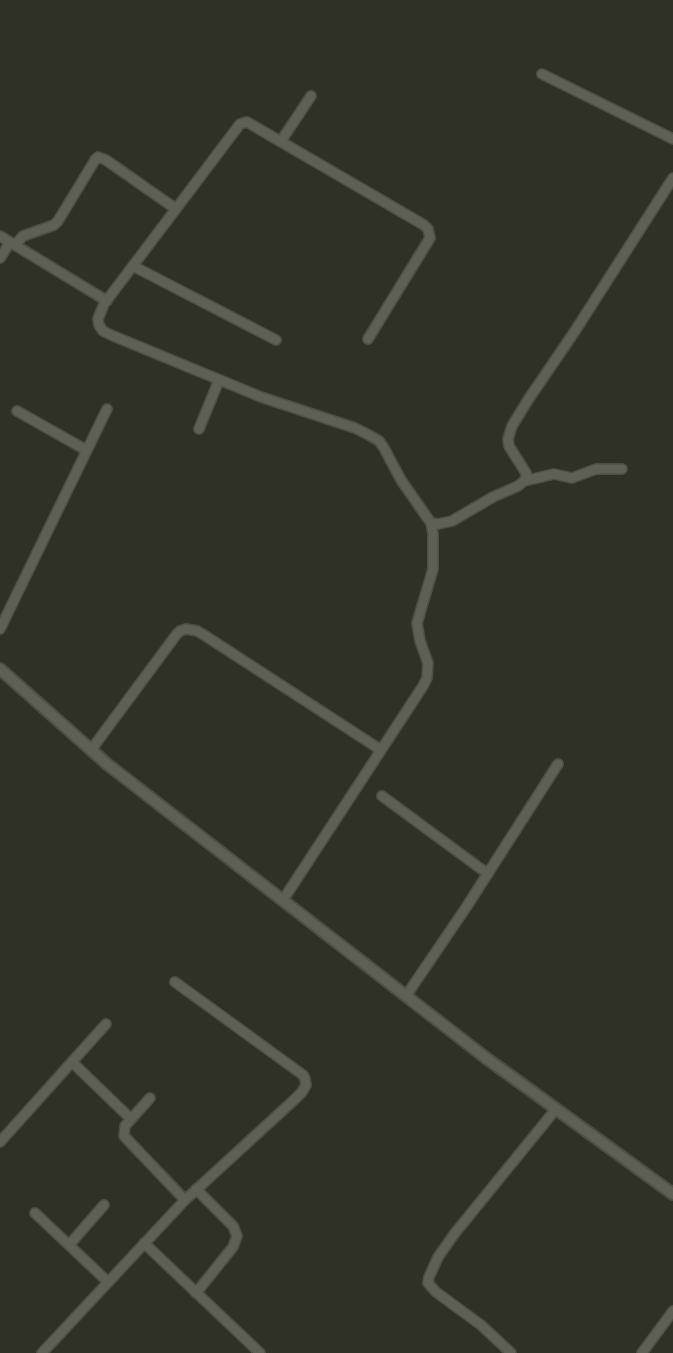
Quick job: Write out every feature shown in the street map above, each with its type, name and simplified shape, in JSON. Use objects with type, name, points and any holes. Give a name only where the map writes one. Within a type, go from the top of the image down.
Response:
[{"type":"street","points":[[542,74],[673,139]]},
{"type":"street","points":[[281,141],[311,96]]},
{"type":"street","points":[[283,900],[423,686],[428,671],[427,656],[420,641],[417,623],[433,569],[431,523],[379,442],[355,428],[261,397],[111,335],[103,331],[98,319],[107,301],[243,122],[251,123],[428,229],[429,238],[368,340]]},
{"type":"street","points":[[0,258],[12,243],[23,236],[54,225],[98,157],[176,209]]},
{"type":"street","points":[[524,481],[526,478],[523,468],[509,446],[512,426],[673,178]]},
{"type":"street","points":[[0,236],[107,301]]},
{"type":"street","points":[[133,266],[276,340]]},
{"type":"street","points":[[199,429],[219,380]]},
{"type":"street","points":[[0,629],[107,409]]},
{"type":"street","points":[[17,411],[86,450]]},
{"type":"street","points":[[431,523],[443,524],[452,521],[524,481],[554,474],[572,478],[596,469],[622,469]]},
{"type":"street","points":[[91,750],[176,635],[186,629],[204,635],[381,750]]},
{"type":"street","points":[[0,669],[107,764],[486,1058],[673,1194]]},
{"type":"street","points":[[406,996],[558,764]]},
{"type":"street","points":[[382,796],[488,874]]},
{"type":"street","points":[[42,1353],[185,1200],[302,1092],[306,1085],[305,1079],[297,1070],[175,982]]},
{"type":"street","points":[[0,1142],[106,1024]]},
{"type":"street","points":[[72,1062],[131,1119]]},
{"type":"street","points":[[150,1098],[125,1125],[124,1136],[185,1200]]},
{"type":"street","points":[[511,1353],[481,1325],[436,1292],[429,1283],[429,1277],[438,1257],[455,1233],[556,1109]]},
{"type":"street","points":[[196,1189],[233,1226],[237,1236],[233,1247],[197,1293]]},
{"type":"street","points":[[69,1245],[104,1205]]},
{"type":"street","points":[[35,1213],[108,1282]]},
{"type":"street","points":[[145,1243],[260,1353]]},
{"type":"street","points":[[642,1353],[673,1311]]}]
